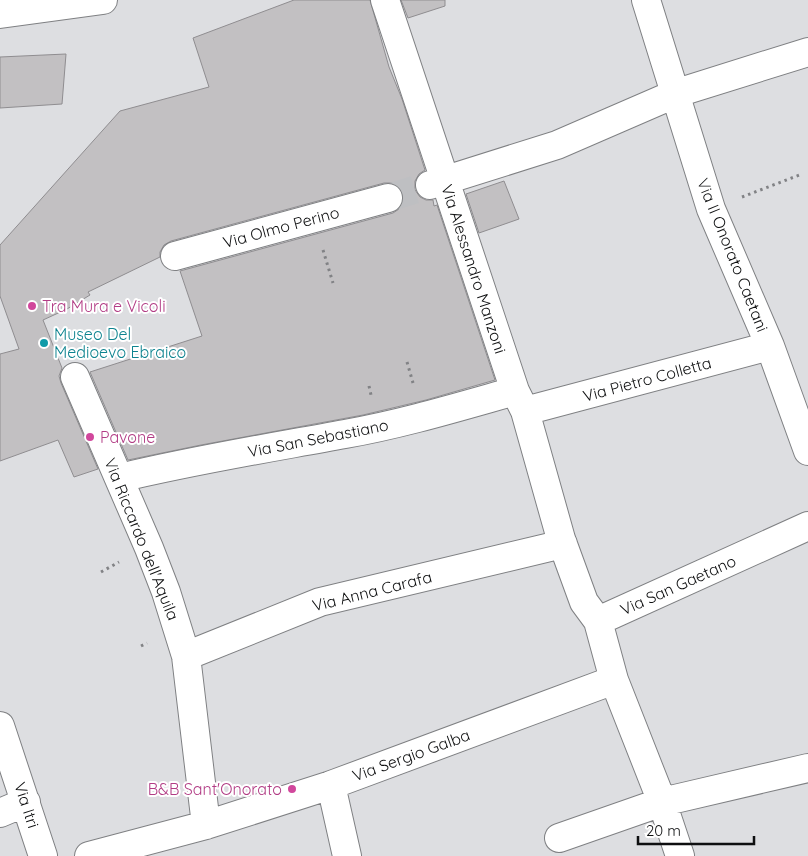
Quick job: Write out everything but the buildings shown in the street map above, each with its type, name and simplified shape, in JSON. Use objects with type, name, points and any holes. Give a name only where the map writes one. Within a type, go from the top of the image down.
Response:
[{"type":"street","points":[[0,14],[103,0]]},
{"type":"street","name":"Via Alessandro Manzoni","points":[[385,0],[437,183],[520,401],[562,541],[591,611]]},
{"type":"street","name":"Via II Onorato Caetani","points":[[646,0],[677,94],[711,209],[770,346],[808,451]]},
{"type":"street","points":[[437,183],[559,153],[677,94],[808,52]]},
{"type":"street","name":"Via Olmo Perino","points":[[175,256],[388,198]]},
{"type":"street","name":"Via Pietro Colletta","points":[[520,401],[770,346]]},
{"type":"street","name":"Via Riccardo dell'Aquila","points":[[75,377],[120,478],[166,592],[186,656],[206,825]]},
{"type":"street","name":"Via San Sebastiano","points":[[120,478],[215,457],[346,434],[424,417],[520,401]]},
{"type":"street","name":"Via San Gaetano","points":[[591,611],[757,549],[808,526]]},
{"type":"street","name":"Via Anna Carafa","points":[[186,656],[320,602],[506,557],[562,541]]},
{"type":"street","points":[[591,611],[614,680],[662,802],[680,856]]},
{"type":"street","name":"Via Sergio Galba","points":[[89,856],[206,825],[331,785],[614,680]]},
{"type":"street","name":"Via Itri","points":[[0,726],[43,856]]},
{"type":"street","points":[[559,838],[662,802],[808,768]]},
{"type":"street","points":[[331,785],[347,856]]},
{"type":"street","points":[[0,813],[26,802]]},
{"type":"path","points":[[711,209],[802,174]]},
{"type":"tunnel","points":[[388,198],[430,185]]},
{"type":"place","name":"Tra Mura e Vicoli","points":[[32,306]]},
{"type":"place","name":"Museo Del Medioevo Ebraico","points":[[44,343]]},
{"type":"place","name":"Pavone","points":[[90,437]]},
{"type":"place","name":"B&B Sant'Onorato","points":[[292,789]]}]
